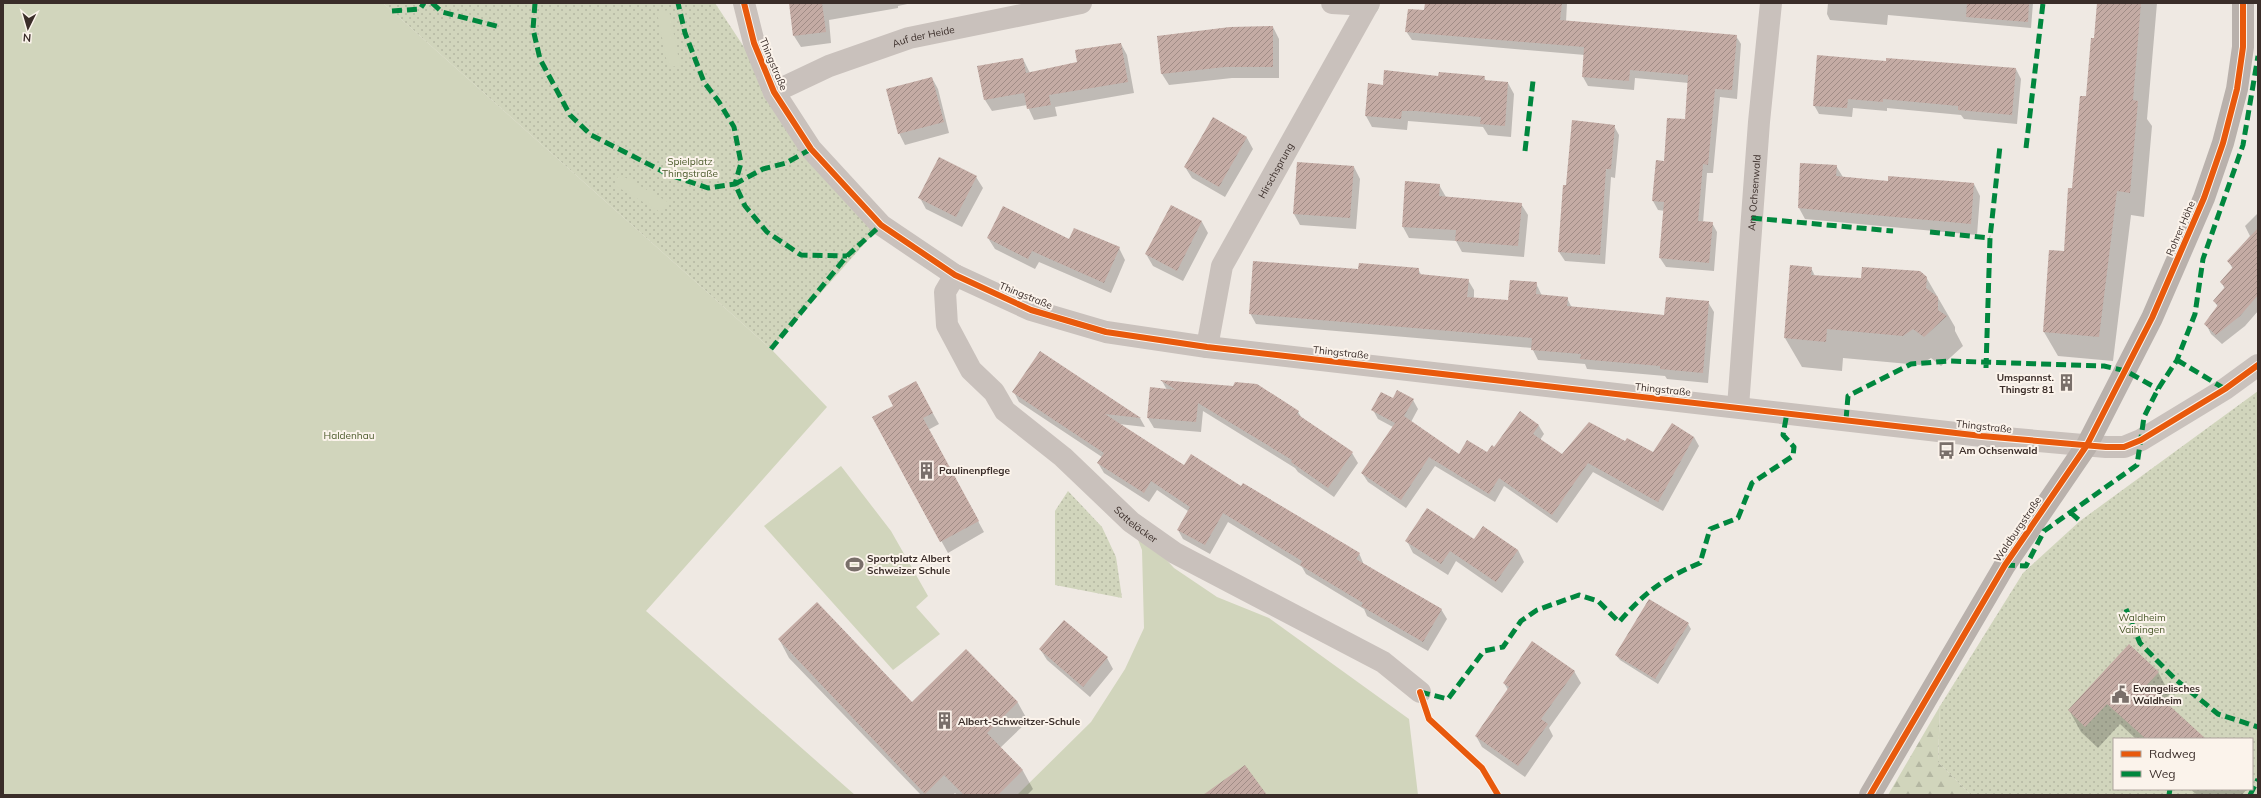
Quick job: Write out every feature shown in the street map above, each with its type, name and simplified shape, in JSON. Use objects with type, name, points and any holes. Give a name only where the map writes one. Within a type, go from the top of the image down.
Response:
[{"type":"street","name":"Thingstraße","points":[[744,3],[754,43],[774,92],[811,149],[881,225],[955,275],[1031,310],[1099,330],[1207,347],[1982,436],[2087,445]]},
{"type":"street","name":"Auf der Heide","points":[[774,92],[829,66],[909,38],[1081,3]]},
{"type":"street","points":[[1332,3],[1368,4]]},
{"type":"street","name":"Am Ochsenwald","points":[[1738,407],[1759,122],[1771,3]]},
{"type":"street","name":"Rohrer Höhe","points":[[2087,445],[2152,318],[2204,198],[2223,143],[2237,89],[2242,46],[2243,3]]},
{"type":"street","name":"Hirschsprung","points":[[1207,347],[1222,266],[1368,4]]},
{"type":"street","name":"Satteläcker","points":[[955,275],[945,292],[947,325],[971,370],[994,392],[1006,411],[1063,456],[1131,522],[1175,553],[1383,662],[1420,692]]},
{"type":"street","points":[[2087,445],[2124,447],[2141,440],[2225,389],[2258,365]]},
{"type":"street","name":"Waldburgstraße","points":[[1870,795],[2005,565],[2087,445]]},
{"type":"green space","name":"Haldenhau","points":[[3,3],[383,3],[771,349],[827,407],[646,611],[855,795],[3,795]]},
{"type":"green space","name":"Spielplatz Thingstraße","points":[[383,3],[715,3],[811,149],[881,225],[771,349]]},
{"type":"green space","points":[[669,10],[680,65],[668,68],[657,12]]},
{"type":"green space","points":[[619,174],[668,202],[662,213],[614,185]]},
{"type":"green space","name":"Waldheim Vaihingen","points":[[2258,391],[2258,795],[1971,795],[1938,762],[1940,706],[2023,573],[2080,521]]},
{"type":"green space","name":"Sportplatz Albert Schweizer Schule","points":[[841,466],[891,531],[928,596],[916,607],[940,634],[893,670],[764,526]]},
{"type":"green space","points":[[1068,491],[1102,527],[1116,557],[1122,598],[1055,585],[1055,511]]},
{"type":"green space","points":[[1131,522],[1174,568],[1217,597],[1269,618],[1409,719],[1418,795],[1017,795],[1091,722],[1125,669],[1144,628],[1142,550]]},
{"type":"green space","points":[[1940,706],[1938,762],[1971,795],[1888,795]]},
{"type":"building","points":[[789,3],[822,3],[826,32],[793,36]]},
{"type":"building","points":[[1425,3],[1562,3],[1560,20],[1737,35],[1732,90],[1715,89],[1708,165],[1703,164],[1698,221],[1713,222],[1709,263],[1659,258],[1664,202],[1652,201],[1656,160],[1664,161],[1667,118],[1685,119],[1688,75],[1630,70],[1629,81],[1582,77],[1584,47],[1405,32],[1408,9],[1424,10]]},
{"type":"building","points":[[1967,3],[2029,3],[2028,22],[1966,17]]},
{"type":"building","points":[[2097,3],[2141,3],[2133,100],[2138,101],[2130,193],[2117,191],[2099,337],[2043,332],[2049,250],[2064,251],[2068,188],[2072,188],[2080,96],[2086,96],[2091,38],[2094,38]]},
{"type":"building","points":[[1273,26],[1273,67],[1225,67],[1161,74],[1157,36],[1230,27]]},
{"type":"building","points":[[1121,43],[1128,82],[1049,95],[1051,105],[1027,109],[1024,93],[984,100],[977,66],[1023,58],[1026,73],[1077,62],[1075,50]]},
{"type":"building","points":[[1817,55],[1886,61],[1886,58],[2016,68],[2012,115],[1958,110],[1958,106],[1883,99],[1883,102],[1848,99],[1847,108],[1813,106]]},
{"type":"building","points":[[1384,70],[1438,76],[1439,72],[1485,76],[1484,80],[1508,82],[1505,126],[1480,124],[1481,117],[1416,111],[1402,111],[1401,119],[1365,116],[1368,83],[1383,85]]},
{"type":"building","points":[[932,77],[944,122],[898,134],[886,89]]},
{"type":"building","points":[[1213,117],[1247,137],[1219,187],[1184,167]]},
{"type":"building","points":[[1572,120],[1615,125],[1611,169],[1606,169],[1600,255],[1558,252],[1563,185],[1566,185]]},
{"type":"building","points":[[939,157],[977,176],[956,217],[918,198]]},
{"type":"building","points":[[1297,162],[1354,166],[1350,218],[1293,214]]},
{"type":"building","points":[[1800,163],[1837,165],[1836,176],[1888,181],[1888,176],[1974,183],[1971,224],[1798,208]]},
{"type":"building","points":[[1405,181],[1440,184],[1439,196],[1522,203],[1518,246],[1455,241],[1456,230],[1402,227]]},
{"type":"building","points":[[1171,205],[1202,221],[1177,271],[1145,254]]},
{"type":"building","points":[[1003,206],[1069,239],[1074,228],[1120,247],[1104,283],[1032,251],[1028,259],[987,238]]},
{"type":"building","points":[[2258,228],[2258,295],[2240,316],[2216,335],[2204,324],[2218,305],[2213,301],[2225,287],[2220,282],[2233,267],[2227,261]]},
{"type":"building","points":[[1253,261],[1358,269],[1359,263],[1419,268],[1419,274],[1469,279],[1467,297],[1508,300],[1510,280],[1537,282],[1536,294],[1568,297],[1567,306],[1664,315],[1666,297],[1709,301],[1703,373],[1660,369],[1660,366],[1580,359],[1581,354],[1531,350],[1532,338],[1249,314]]},
{"type":"building","points":[[1790,265],[1812,267],[1811,275],[1861,278],[1862,267],[1920,271],[1927,277],[1926,288],[1938,297],[1938,310],[1947,316],[1924,337],[1913,329],[1903,336],[1827,329],[1826,342],[1784,338]]},
{"type":"building","points":[[1040,351],[1141,418],[1105,414],[1184,465],[1191,454],[1241,486],[1243,483],[1360,553],[1356,559],[1442,609],[1423,642],[1361,606],[1363,603],[1300,565],[1302,561],[1223,513],[1205,545],[1177,530],[1190,507],[1151,481],[1144,493],[1097,463],[1104,453],[1012,392]]},
{"type":"building","points":[[1160,380],[1233,386],[1235,382],[1257,384],[1299,411],[1297,414],[1353,452],[1328,488],[1291,462],[1292,460],[1198,403],[1196,422],[1147,418],[1150,387],[1176,390]]},
{"type":"building","name":"Paulinenpflege","points":[[916,381],[933,413],[923,418],[979,521],[940,542],[872,417],[893,406],[888,396]]},
{"type":"building","points":[[1397,390],[1414,399],[1404,416],[1459,454],[1467,440],[1487,452],[1492,445],[1494,447],[1520,411],[1539,425],[1533,434],[1562,454],[1589,422],[1625,441],[1627,438],[1653,452],[1672,423],[1694,437],[1658,502],[1588,463],[1552,515],[1499,478],[1489,494],[1429,457],[1401,500],[1361,473],[1395,423],[1371,410],[1381,392],[1393,398]]},
{"type":"building","points":[[1427,508],[1474,539],[1483,526],[1518,550],[1496,582],[1450,551],[1441,564],[1405,541]]},
{"type":"building","points":[[1649,599],[1689,623],[1655,679],[1615,655]]},
{"type":"building","points":[[817,602],[912,702],[966,649],[1018,702],[987,733],[1023,770],[998,795],[964,795],[944,775],[925,794],[778,639]]},
{"type":"building","points":[[1064,620],[1108,657],[1083,687],[1039,649]]},
{"type":"building","points":[[1532,641],[1575,671],[1541,719],[1548,724],[1518,766],[1475,736],[1509,687],[1503,683]]},
{"type":"building","name":"Evangelisches Waldheim","points":[[2129,644],[2159,672],[2147,685],[2205,738],[2145,738],[2107,704],[2085,727],[2068,710]]},
{"type":"building","points":[[1245,765],[1267,795],[1203,795]]},
{"type":"marked path","points":[[392,11],[420,9],[424,3]]},
{"type":"marked path","points":[[432,3],[442,12],[500,27]]},
{"type":"marked path","points":[[535,3],[533,29],[540,59],[570,115],[591,135],[670,175],[708,188],[735,184],[741,163],[734,127],[719,102],[704,82],[685,33],[678,3]]},
{"type":"marked path","points":[[2026,148],[2043,3]]},
{"type":"marked path","points":[[2005,565],[2026,566],[2044,531],[2137,465],[2144,417],[2158,389],[2177,360],[2195,314],[2203,259],[2243,145],[2258,56]]},
{"type":"marked path","points":[[1525,151],[1533,81]]},
{"type":"marked path","points":[[1986,368],[1990,238],[2000,146]]},
{"type":"marked path","points":[[811,149],[786,163],[763,169],[735,184],[745,206],[767,232],[801,255],[847,256]]},
{"type":"marked path","points":[[1752,218],[1893,231]]},
{"type":"marked path","points":[[771,349],[847,256],[881,225]]},
{"type":"marked path","points":[[1930,232],[1990,238]]},
{"type":"marked path","points":[[2177,360],[2225,389]]},
{"type":"marked path","points":[[1846,420],[1848,396],[1911,364],[1949,361],[2104,366],[2126,371],[2158,389]]},
{"type":"marked path","points":[[1420,692],[1448,699],[1484,651],[1503,647],[1521,621],[1537,610],[1579,595],[1598,601],[1619,622],[1628,611],[1665,580],[1700,563],[1710,529],[1738,518],[1752,483],[1793,456],[1794,447],[1783,435],[1787,413]]},
{"type":"marked path","points":[[2071,513],[2080,521]]},
{"type":"marked path","points":[[2126,609],[2140,643],[2175,679],[2218,714],[2258,727]]},
{"type":"marked path","points":[[2253,789],[2258,779]]},
{"type":"marked path","points":[[2169,795],[2170,790]]},
{"type":"marked path","points":[[2250,795],[2252,790]]},
{"type":"cycle path","points":[[744,3],[754,43],[774,92],[811,149],[881,225],[955,275],[1031,310],[1106,332],[1207,347],[1982,436],[2106,447],[2124,447],[2141,440],[2225,389],[2258,365]]},
{"type":"cycle path","points":[[1870,795],[2005,565],[2087,445],[2152,318],[2204,198],[2223,143],[2237,89],[2243,47],[2243,3]]},
{"type":"cycle path","points":[[1420,692],[1429,719],[1482,768],[1498,795]]},
{"type":"place","name":"Umspannst. Thingstr 81","points":[[2067,383]]},
{"type":"place","name":"Am Ochsenwald","points":[[1946,450]]},
{"type":"place","name":"Paulinenpflege","points":[[926,470]]},
{"type":"place","name":"Sportplatz Albert Schweizer Schule","points":[[854,564]]},
{"type":"place","name":"Evangelisches Waldheim","points":[[2120,694]]},
{"type":"place","name":"Albert-Schweitzer-Schule","points":[[945,721]]}]
